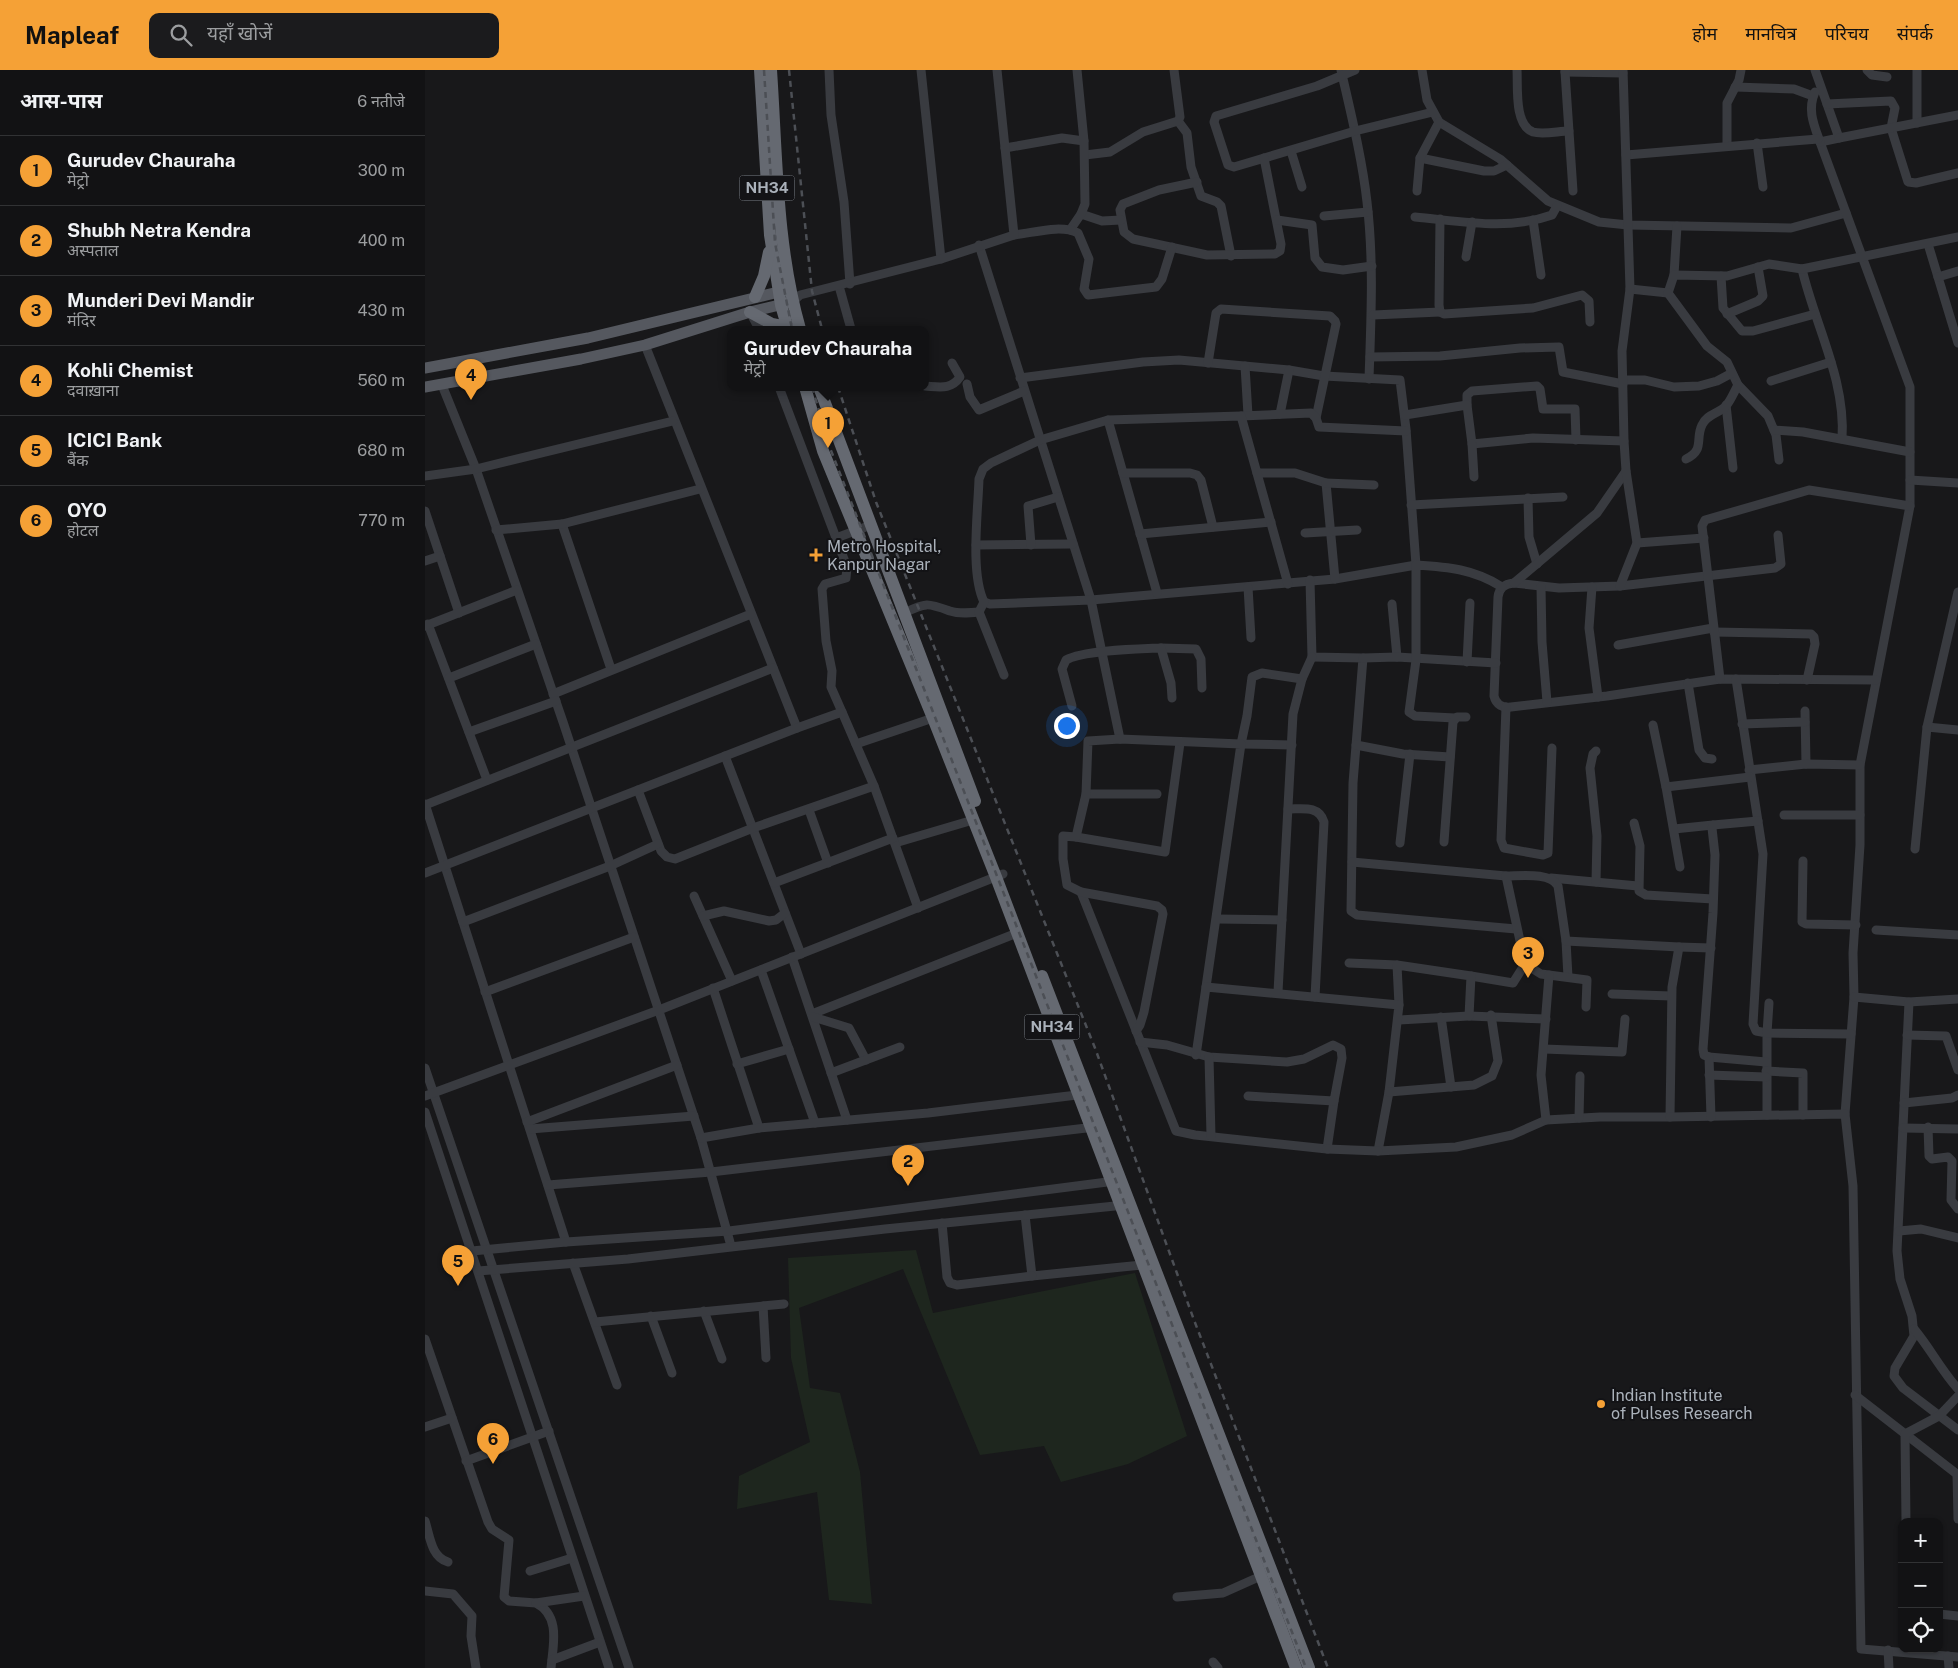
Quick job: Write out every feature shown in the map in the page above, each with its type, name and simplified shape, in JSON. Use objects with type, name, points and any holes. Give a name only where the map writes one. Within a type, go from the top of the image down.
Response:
[{"type":"highway","name":"NH34","points":[[760,70],[770,235],[788,297],[799,326]]},
{"type":"highway","name":"NH34","points":[[771,70],[777,175],[788,297],[787,326]]},
{"type":"highway","points":[[755,297],[766,267],[770,235]]},
{"type":"highway","points":[[750,312],[780,326]]},
{"type":"highway","name":"NH34","points":[[806,391],[823,451],[973,820],[999,875],[1017,933],[1077,1095],[1095,1127]]},
{"type":"highway","name":"NH34","points":[[821,391],[904,613],[999,875],[1193,1383],[1261,1576],[1296,1668]]},
{"type":"highway","name":"NH34","points":[[1126,1205],[1143,1264],[1309,1668]]},
{"type":"main road","points":[[425,368],[588,338],[755,297],[788,297]]},
{"type":"main road","points":[[425,387],[645,345],[750,312],[788,297]]},
{"type":"street","points":[[829,70],[831,115],[844,202],[850,284]]},
{"type":"street","points":[[921,70],[941,259]]},
{"type":"street","points":[[997,70],[1015,235]]},
{"type":"street","points":[[1070,230],[1081,214],[1085,204],[1085,155],[1077,70]]},
{"type":"street","points":[[1174,70],[1179,121],[1187,133],[1191,166],[1203,198],[1217,202],[1221,206],[1231,256]]},
{"type":"street","points":[[1355,70],[1342,73],[1317,86],[1215,117],[1214,122],[1228,165],[1234,167],[1355,131],[1433,112]]},
{"type":"street","points":[[1422,70],[1427,100],[1439,122],[1507,165],[1548,201],[1599,222],[1628,225],[1791,228],[1846,213]]},
{"type":"street","points":[[1517,70],[1521,116],[1524,124],[1537,132],[1569,131]]},
{"type":"street","points":[[1727,145],[1727,103],[1741,70]]},
{"type":"street","points":[[1815,70],[1839,138]]},
{"type":"street","points":[[1867,70],[1872,75],[1887,78]]},
{"type":"street","points":[[1917,70],[1917,123]]},
{"type":"street","points":[[1573,191],[1565,71],[1623,71],[1630,289],[1622,350],[1626,471],[1637,543],[1620,586]]},
{"type":"street","points":[[1342,73],[1355,131],[1368,212],[1373,315],[1369,379]]},
{"type":"street","points":[[1819,82],[1813,96],[1811,117],[1910,387],[1910,506],[1860,765],[1856,925],[1853,953],[1854,997],[1845,1114],[1853,1186],[1855,1395],[1861,1649],[1898,1651]]},
{"type":"street","points":[[1735,87],[1794,89],[1813,96]]},
{"type":"street","points":[[1827,104],[1891,100],[1895,108],[1891,128],[1909,182],[1916,183],[1958,173]]},
{"type":"street","points":[[1625,155],[1727,145],[1839,138],[1958,115]]},
{"type":"street","points":[[1085,155],[1110,152],[1143,132],[1179,121]]},
{"type":"street","points":[[1417,190],[1420,158],[1439,122]]},
{"type":"street","points":[[1005,148],[1070,137],[1084,141]]},
{"type":"street","points":[[1757,143],[1763,187]]},
{"type":"street","points":[[1291,151],[1302,187]]},
{"type":"street","points":[[1197,182],[1159,190],[1123,204],[1121,220],[1124,232],[1133,239],[1207,255],[1231,256],[1278,253],[1281,244],[1264,158]]},
{"type":"street","points":[[1420,158],[1484,171],[1498,170],[1507,165]]},
{"type":"street","points":[[1415,217],[1498,224],[1533,220],[1552,215],[1557,206]]},
{"type":"street","points":[[1324,216],[1368,212]]},
{"type":"street","points":[[1081,214],[1102,222],[1121,220]]},
{"type":"street","points":[[1440,219],[1440,312]]},
{"type":"street","points":[[1277,220],[1312,225],[1315,258],[1322,267],[1343,270],[1372,266]]},
{"type":"street","points":[[1533,220],[1541,275]]},
{"type":"street","points":[[1467,257],[1472,222]]},
{"type":"street","points":[[1669,293],[1674,275],[1677,226]]},
{"type":"street","points":[[788,297],[850,284],[941,259],[979,245],[1015,235],[1070,230],[1079,233],[1088,254],[1084,288],[1088,295],[1156,287],[1162,280],[1172,247]]},
{"type":"street","points":[[1674,275],[1721,276],[1769,264],[1802,269],[1958,237]]},
{"type":"street","points":[[1927,244],[1956,330],[1958,343]]},
{"type":"street","points":[[979,245],[1091,600],[1119,739]]},
{"type":"street","points":[[1727,314],[1758,301],[1763,296],[1758,267]]},
{"type":"street","points":[[1802,269],[1831,362],[1842,409],[1842,439]]},
{"type":"street","points":[[1938,277],[1958,271]]},
{"type":"street","points":[[1721,276],[1722,303],[1727,314],[1741,331],[1748,332],[1815,314]]},
{"type":"street","points":[[839,286],[850,326]]},
{"type":"street","points":[[1630,289],[1669,293],[1707,346],[1723,357],[1738,385],[1764,410],[1774,430],[1779,460]]},
{"type":"street","points":[[1373,315],[1440,312],[1449,316],[1526,308],[1582,295],[1589,301],[1591,322]]},
{"type":"street","points":[[1208,363],[1216,313],[1219,309],[1334,318],[1336,324],[1316,418]]},
{"type":"street","points":[[750,312],[757,326]]},
{"type":"street","points":[[645,345],[673,421],[797,728]]},
{"type":"street","points":[[1370,357],[1440,356],[1520,348],[1559,347],[1563,372],[1623,382],[1645,380],[1674,387],[1699,386],[1717,382],[1732,373]]},
{"type":"street","points":[[1020,378],[1161,360],[1289,370],[1324,376],[1401,380],[1416,565],[1416,660],[1410,714],[1455,718],[1466,717]]},
{"type":"street","points":[[1771,381],[1831,362]]},
{"type":"street","points":[[929,386],[946,388],[955,384],[960,377],[952,363]]},
{"type":"street","points":[[1245,366],[1244,415],[1257,473],[1288,584]]},
{"type":"street","points":[[1280,414],[1289,370]]},
{"type":"street","points":[[442,384],[475,469],[571,746],[694,1116],[729,1231],[731,1246]]},
{"type":"street","points":[[967,384],[970,397],[979,410],[1024,391]]},
{"type":"street","points":[[1686,459],[1692,455],[1700,444],[1700,431],[1705,420],[1727,405],[1738,385]]},
{"type":"street","points":[[1474,477],[1467,405],[1467,395],[1472,391],[1537,386],[1540,389],[1543,409],[1575,410],[1575,440]]},
{"type":"street","points":[[781,391],[848,575],[846,578],[825,584],[822,589],[826,641],[832,671],[831,687],[874,786],[918,908]]},
{"type":"street","points":[[1405,414],[1467,405]]},
{"type":"street","points":[[1727,405],[1733,468]]},
{"type":"street","points":[[1406,432],[1319,427],[1316,418],[1311,413],[1108,420],[1040,440],[983,469],[979,479],[976,545],[978,588],[984,602],[990,604],[1091,600],[1335,579],[1416,565],[1467,570],[1501,587],[1514,583],[1597,513],[1626,471]]},
{"type":"street","points":[[1108,420],[1157,593]]},
{"type":"street","points":[[425,476],[475,469],[673,421]]},
{"type":"street","points":[[1774,430],[1803,432],[1910,452]]},
{"type":"street","points":[[1472,444],[1518,439],[1625,441]]},
{"type":"street","points":[[1123,473],[1190,473],[1197,475],[1201,480],[1213,527]]},
{"type":"street","points":[[1257,473],[1295,474],[1326,483],[1374,485]]},
{"type":"street","points":[[1909,480],[1958,484]]},
{"type":"street","points":[[1326,483],[1335,579]]},
{"type":"street","points":[[496,530],[562,524],[700,488]]},
{"type":"street","points":[[1720,679],[1706,575],[1703,522],[1709,518],[1809,490],[1910,506]]},
{"type":"street","points":[[1031,545],[1028,506],[1058,497]]},
{"type":"street","points":[[1411,505],[1563,497]]},
{"type":"street","points":[[1528,498],[1529,537],[1537,564]]},
{"type":"street","points":[[425,511],[459,613]]},
{"type":"street","points":[[1141,534],[1271,522]]},
{"type":"street","points":[[562,524],[611,669]]},
{"type":"street","points":[[836,538],[871,525]]},
{"type":"street","points":[[1305,533],[1357,530]]},
{"type":"street","points":[[1514,583],[1541,587],[1620,586],[1777,568],[1781,564],[1778,535]]},
{"type":"street","points":[[1637,543],[1704,538]]},
{"type":"street","points":[[976,545],[1073,544]]},
{"type":"street","points":[[425,562],[440,556]]},
{"type":"street","points":[[1278,992],[1293,714],[1301,679],[1312,657],[1310,580]]},
{"type":"street","points":[[1248,587],[1251,638]]},
{"type":"street","points":[[1501,587],[1498,597],[1495,699],[1499,704],[1506,707],[1598,697],[1720,679],[1876,680]]},
{"type":"street","points":[[1541,587],[1542,642],[1547,702]]},
{"type":"street","points":[[1592,587],[1589,628],[1598,697]]},
{"type":"street","points":[[487,780],[427,625],[517,590]]},
{"type":"street","points":[[1915,849],[1927,727],[1958,592]]},
{"type":"street","points":[[984,602],[979,612],[1003,675]]},
{"type":"street","points":[[1467,662],[1470,603]]},
{"type":"street","points":[[904,613],[917,606],[932,604],[955,612],[979,612]]},
{"type":"street","points":[[1392,604],[1397,657]]},
{"type":"street","points":[[469,732],[554,698],[611,669],[751,614]]},
{"type":"street","points":[[1618,645],[1713,630],[1811,634],[1815,637],[1815,644],[1807,680]]},
{"type":"street","points":[[449,678],[536,644]]},
{"type":"street","points":[[1161,648],[1171,684],[1171,698]]},
{"type":"street","points":[[1072,706],[1062,669],[1063,662],[1069,658],[1101,653],[1161,648],[1196,649],[1201,659],[1202,688]]},
{"type":"street","points":[[1312,657],[1397,657],[1416,660],[1496,663]]},
{"type":"street","points":[[1363,658],[1353,783],[1352,862],[1349,905],[1351,912],[1357,915],[1516,929]]},
{"type":"street","points":[[566,1242],[425,805],[773,668]]},
{"type":"street","points":[[1196,1055],[1241,744],[1247,716],[1251,677],[1262,673],[1301,679]]},
{"type":"street","points":[[1735,679],[1763,863],[1753,1024],[1756,1031],[1767,1033],[1851,1034]]},
{"type":"street","points":[[1688,684],[1699,750],[1705,758],[1712,759]]},
{"type":"street","points":[[1506,707],[1501,840],[1504,848],[1543,855],[1548,853],[1552,748]]},
{"type":"street","points":[[1805,711],[1806,764]]},
{"type":"street","points":[[425,873],[444,864],[842,712]]},
{"type":"street","points":[[856,744],[933,718]]},
{"type":"street","points":[[1444,842],[1450,757],[1455,718]]},
{"type":"street","points":[[1742,724],[1805,722]]},
{"type":"street","points":[[1653,725],[1680,867]]},
{"type":"street","points":[[1927,727],[1958,730]]},
{"type":"street","points":[[1076,837],[1086,794],[1088,741],[1119,739],[1180,743],[1292,745]]},
{"type":"street","points":[[1135,1031],[1140,1025],[1144,1012],[1162,910],[1157,906],[1081,892],[1067,885],[1063,859],[1063,836],[1165,852],[1180,743]]},
{"type":"street","points":[[1356,745],[1410,754],[1450,757]]},
{"type":"street","points":[[1596,750],[1593,754],[1590,768],[1597,836],[1596,882]]},
{"type":"street","points":[[1400,843],[1410,754]]},
{"type":"street","points":[[725,756],[785,913],[812,1015],[847,1120]]},
{"type":"street","points":[[1666,787],[1806,764],[1860,765]]},
{"type":"street","points":[[638,790],[658,844],[667,857],[679,858],[753,828],[874,786]]},
{"type":"street","points":[[1086,794],[1157,794]]},
{"type":"street","points":[[1288,809],[1315,810],[1322,816],[1324,822],[1315,997]]},
{"type":"street","points":[[809,810],[828,863]]},
{"type":"street","points":[[1784,815],[1860,816]]},
{"type":"street","points":[[774,884],[894,840],[973,820]]},
{"type":"street","points":[[1674,829],[1758,821]]},
{"type":"street","points":[[1634,823],[1640,855],[1638,886]]},
{"type":"street","points":[[1713,826],[1713,899],[1704,1055],[1766,1070],[1803,1074],[1803,1115]]},
{"type":"street","points":[[463,922],[611,866],[658,844]]},
{"type":"street","points":[[1803,861],[1802,922],[1806,924],[1856,925]]},
{"type":"street","points":[[1352,862],[1638,886],[1646,895],[1713,899]]},
{"type":"street","points":[[429,1094],[659,1010],[999,875]]},
{"type":"street","points":[[1506,876],[1525,964],[1535,972],[1587,980],[1586,1007]]},
{"type":"street","points":[[1549,878],[1558,886],[1566,941],[1568,977]]},
{"type":"street","points":[[1081,892],[1135,1031],[1177,1131],[1327,1149],[1378,1151],[1456,1147],[1512,1136],[1546,1120],[1845,1114]]},
{"type":"street","points":[[694,896],[732,981]]},
{"type":"street","points":[[703,916],[724,911],[769,921],[776,920],[785,913]]},
{"type":"street","points":[[1217,919],[1282,920]]},
{"type":"street","points":[[1876,930],[1958,935]]},
{"type":"street","points":[[812,1015],[1017,933]]},
{"type":"street","points":[[485,992],[634,937]]},
{"type":"street","points":[[1566,941],[1711,948]]},
{"type":"street","points":[[1670,1117],[1671,996],[1679,947]]},
{"type":"street","points":[[1349,963],[1397,965],[1513,983],[1525,964]]},
{"type":"street","points":[[1378,1151],[1389,1092],[1399,1020],[1397,965]]},
{"type":"street","points":[[761,970],[815,1123]]},
{"type":"street","points":[[1546,1120],[1541,1075],[1549,975]]},
{"type":"street","points":[[1469,1016],[1471,976]]},
{"type":"street","points":[[1206,987],[1278,992],[1399,1005]]},
{"type":"street","points":[[713,988],[759,1128]]},
{"type":"street","points":[[1612,994],[1671,996]]},
{"type":"street","points":[[1854,997],[1909,1002],[1958,1000]]},
{"type":"street","points":[[1909,1002],[1899,1231],[1900,1279],[1914,1329],[1933,1351],[1943,1372],[1958,1389]]},
{"type":"street","points":[[1767,1115],[1766,1070],[1769,1003]]},
{"type":"street","points":[[812,1015],[849,1028],[866,1060]]},
{"type":"street","points":[[1399,1020],[1491,1015],[1546,1019]]},
{"type":"street","points":[[1389,1092],[1474,1085],[1492,1076],[1498,1061],[1491,1015]]},
{"type":"street","points":[[1441,1017],[1451,1087]]},
{"type":"street","points":[[1544,1049],[1622,1052],[1625,1019]]},
{"type":"street","points":[[1907,1035],[1946,1036],[1958,1070]]},
{"type":"street","points":[[1140,1042],[1167,1045],[1196,1055],[1209,1057],[1298,1061],[1333,1046],[1340,1046],[1342,1058],[1327,1149]]},
{"type":"street","points":[[831,1073],[900,1047]]},
{"type":"street","points":[[737,1064],[789,1049]]},
{"type":"street","points":[[1709,1056],[1711,1117]]},
{"type":"street","points":[[1209,1057],[1211,1136]]},
{"type":"street","points":[[528,1126],[677,1064]]},
{"type":"street","points":[[425,1068],[429,1094],[487,1249],[629,1668]]},
{"type":"street","points":[[1709,1075],[1766,1070]]},
{"type":"street","points":[[1579,1118],[1580,1076]]},
{"type":"street","points":[[701,1138],[759,1128],[1077,1095]]},
{"type":"street","points":[[1248,1096],[1334,1101]]},
{"type":"street","points":[[1904,1103],[1958,1096]]},
{"type":"street","points":[[425,1112],[609,1668]]},
{"type":"street","points":[[528,1126],[694,1116]]},
{"type":"street","points":[[548,1185],[711,1172],[1095,1127]]},
{"type":"street","points":[[1928,1127],[1929,1156],[1933,1159],[1948,1158],[1952,1161],[1951,1200],[1958,1209]]},
{"type":"street","points":[[1903,1128],[1958,1129]]},
{"type":"street","points":[[472,1252],[566,1242],[729,1231],[1116,1180]]},
{"type":"street","points":[[478,1271],[573,1263],[1126,1205]]},
{"type":"street","points":[[1025,1215],[1032,1276]]},
{"type":"street","points":[[942,1223],[947,1277],[950,1283],[957,1285],[1143,1264]]},
{"type":"street","points":[[1899,1231],[1921,1230],[1958,1238]]},
{"type":"street","points":[[573,1263],[617,1385]]},
{"type":"street","points":[[595,1322],[784,1304]]},
{"type":"street","points":[[763,1306],[766,1358]]},
{"type":"street","points":[[704,1311],[722,1359]]},
{"type":"street","points":[[651,1316],[672,1373]]},
{"type":"street","points":[[1914,1329],[1912,1340],[1895,1368],[1895,1380],[1958,1430]]},
{"type":"street","points":[[425,1343],[489,1525],[509,1540],[504,1599],[536,1603],[584,1596]]},
{"type":"street","points":[[1855,1395],[1957,1475],[1958,1520]]},
{"type":"street","points":[[1905,1434],[1939,1416],[1958,1396]]},
{"type":"street","points":[[425,1427],[451,1418]]},
{"type":"street","points":[[466,1461],[549,1431]]},
{"type":"street","points":[[1905,1434],[1906,1518]]},
{"type":"street","points":[[425,1521],[435,1554],[441,1560],[448,1562]]},
{"type":"street","points":[[530,1571],[572,1558]]},
{"type":"street","points":[[1177,1597],[1223,1593],[1261,1576]]},
{"type":"street","points":[[425,1591],[453,1594],[470,1613],[476,1668]]},
{"type":"street","points":[[536,1603],[543,1608],[554,1625],[552,1664],[600,1642]]},
{"type":"street","points":[[1943,1614],[1958,1616]]},
{"type":"street","points":[[1888,1650],[1889,1668]]},
{"type":"street","points":[[1923,1653],[1958,1657]]},
{"type":"street","points":[[1948,1656],[1949,1668]]},
{"type":"shaded area","points":[[916,1250],[933,1313],[1135,1273],[1187,1436],[1128,1464],[1061,1482],[1044,1446],[980,1455],[903,1269],[799,1308],[810,1388],[840,1393],[860,1472],[872,1604],[829,1600],[817,1492],[737,1509],[739,1476],[810,1442],[791,1358],[788,1258]]},
{"type":"railway","points":[[764,70],[775,243],[791,326]]},
{"type":"railway","points":[[789,70],[812,291],[821,326]]},
{"type":"railway","points":[[813,391],[830,448],[1306,1668]]},
{"type":"railway","points":[[839,391],[876,502],[1095,1048],[1194,1320],[1328,1668]]},
{"type":"place","name":"Kohli Chemist","points":[[471,400]]},
{"type":"place","name":"Gurudev Chauraha","points":[[828,448]]},
{"type":"place","name":"Metro Hospital, Kanpur Nagar","points":[[816,555]]},
{"type":"place","name":"Munderi Devi Mandir","points":[[1528,978]]},
{"type":"place","name":"Shubh Netra Kendra","points":[[908,1186]]},
{"type":"place","name":"ICICI Bank","points":[[458,1286]]},
{"type":"place","name":"Indian Institute of Pulses Research","points":[[1601,1404]]},
{"type":"place","name":"OYO","points":[[493,1464]]}]
